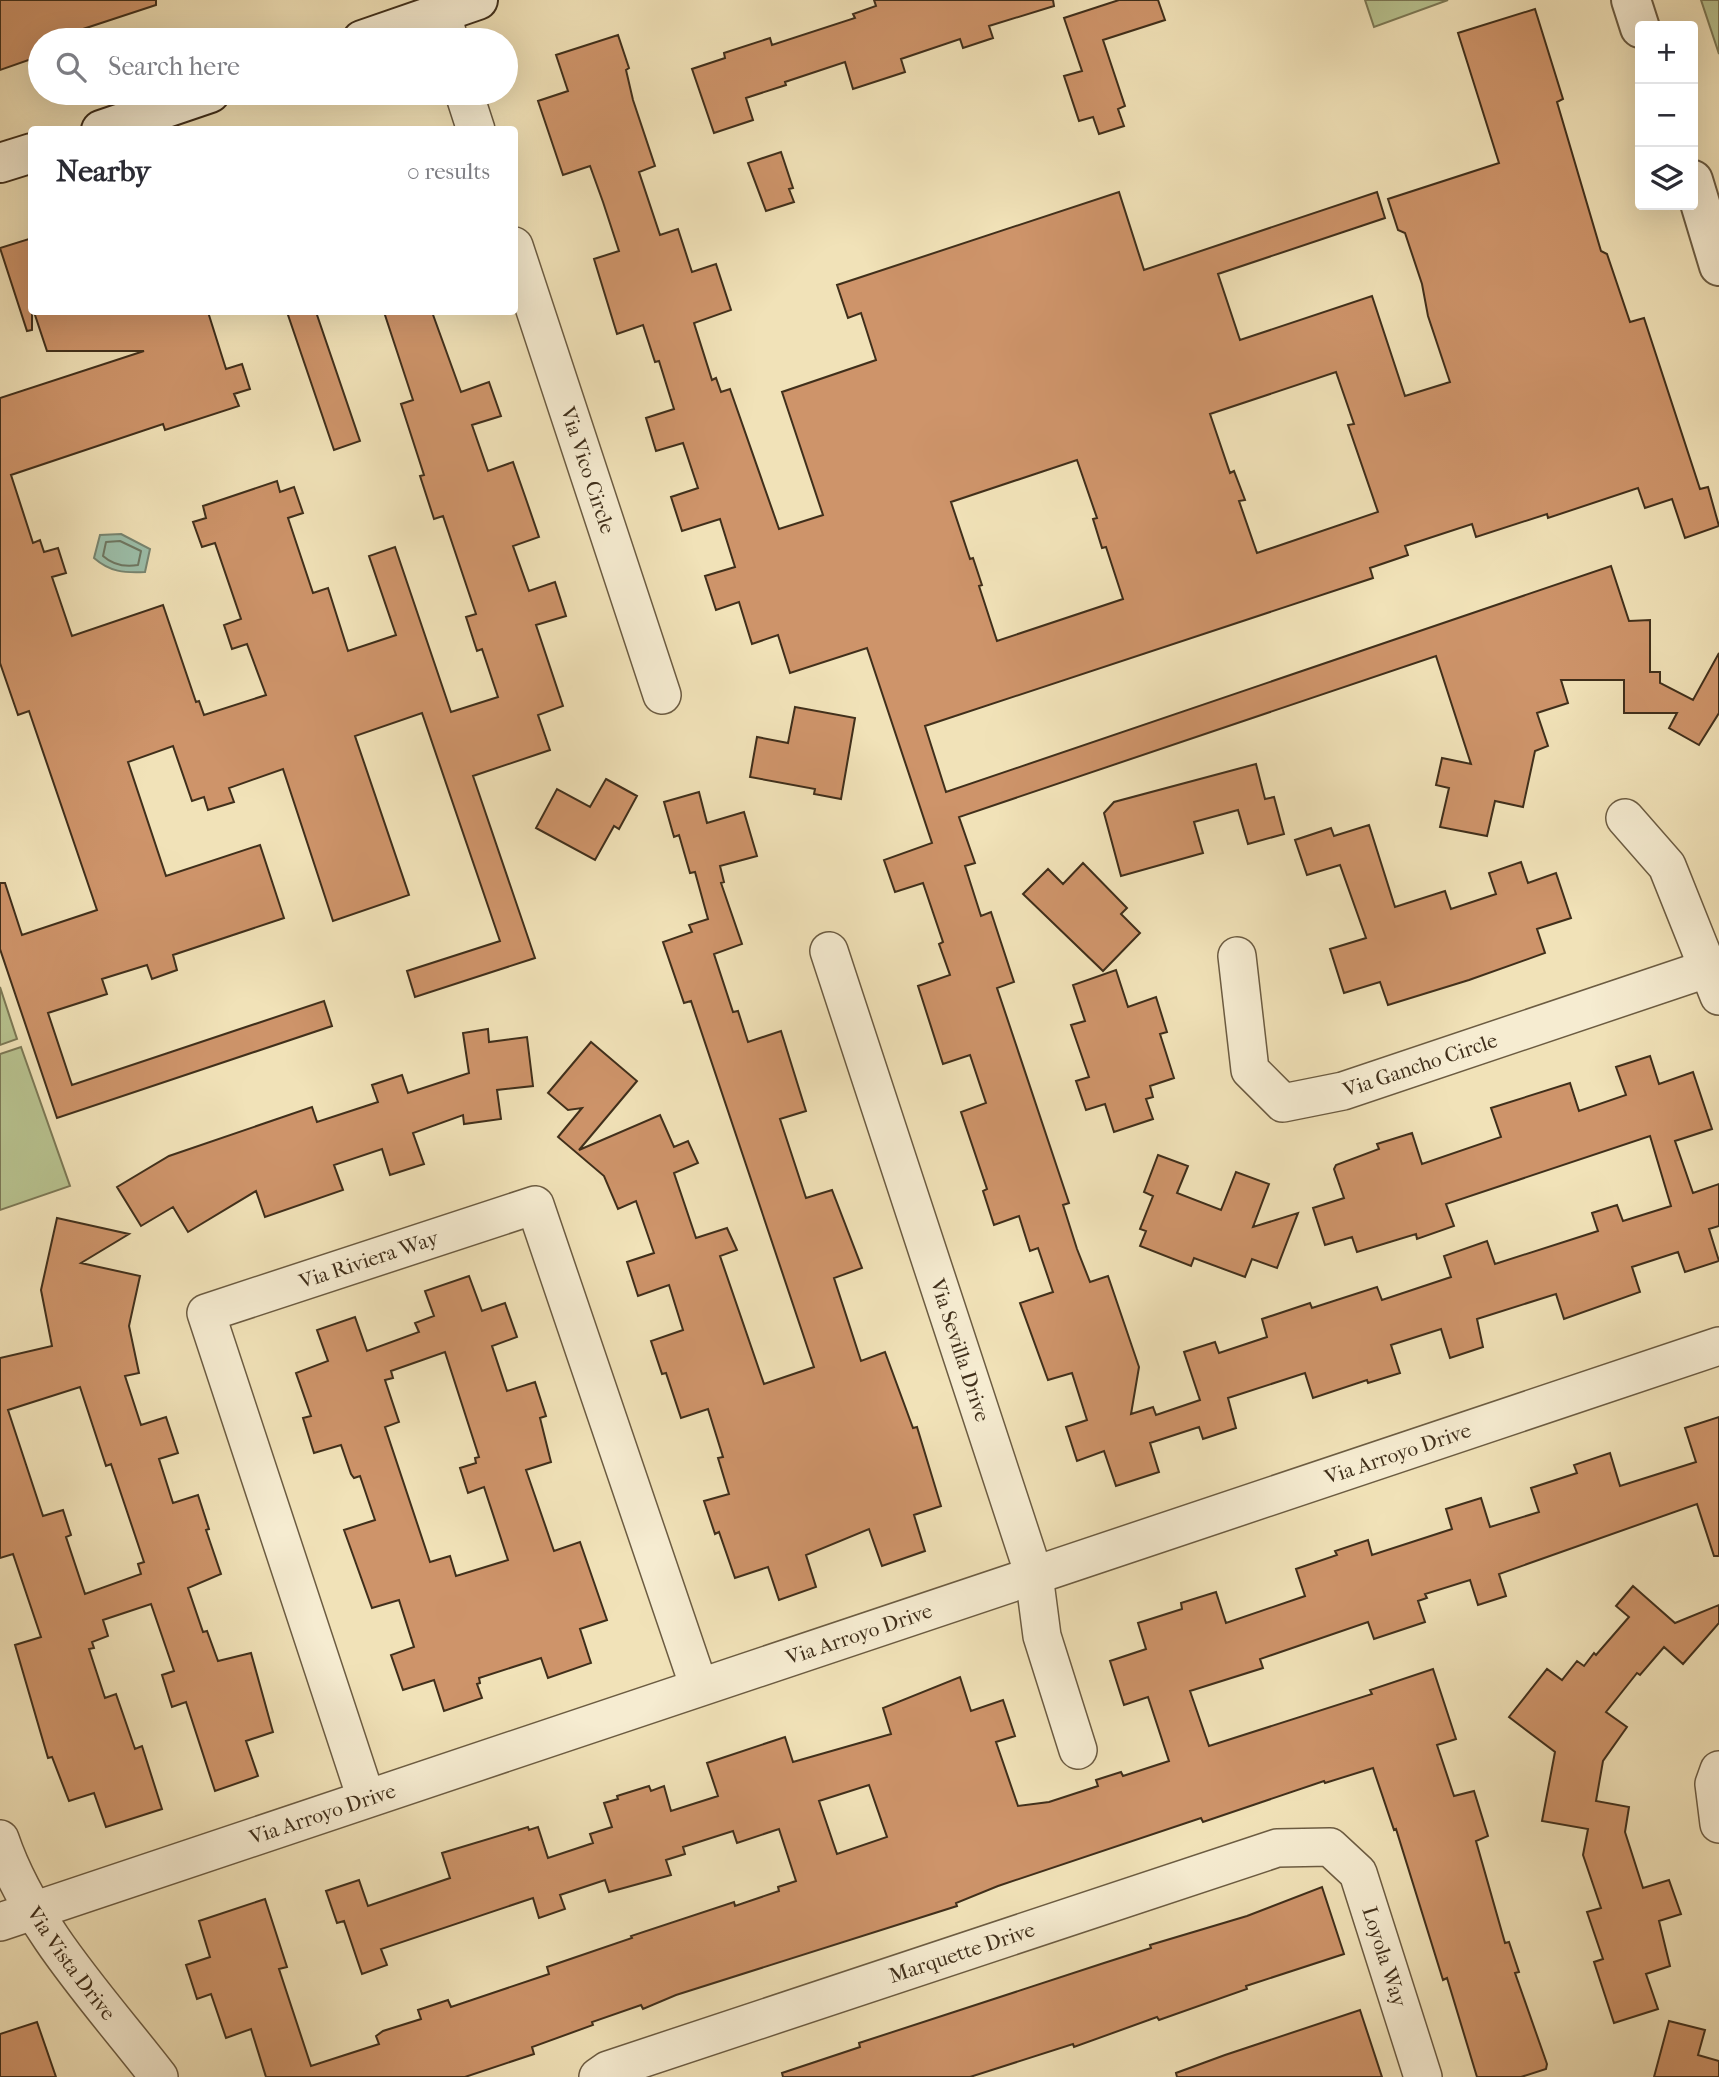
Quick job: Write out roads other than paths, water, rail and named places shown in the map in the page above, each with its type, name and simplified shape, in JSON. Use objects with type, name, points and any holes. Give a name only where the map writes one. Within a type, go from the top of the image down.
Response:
[{"type":"main road","points":[[446,26],[478,0]]},
{"type":"main road","points":[[1631,0],[1638,21]]},
{"type":"main road","points":[[113,126],[173,105]]},
{"type":"main road","points":[[0,163],[28,154]]},
{"type":"main road","points":[[1698,197],[1719,266]]},
{"type":"street","points":[[468,105],[475,126]]},
{"type":"street","name":"Via Vico Circle","points":[[518,258],[662,695]]},
{"type":"street","points":[[1625,818],[1667,866],[1714,982]]},
{"type":"street","name":"Via Sevilla Drive","points":[[829,951],[1034,1575],[1042,1636],[1078,1751]]},
{"type":"street","name":"Via Gancho Circle","points":[[1237,956],[1250,1070],[1283,1103],[1343,1091],[1714,982]]},
{"type":"street","name":"Via Riviera Way","points":[[366,1798],[206,1312],[535,1205],[699,1687]]},
{"type":"street","name":"Via Arroyo Drive","points":[[0,1922],[1719,1346]]},
{"type":"street","points":[[1719,1770],[1714,1784],[1719,1824]]},
{"type":"street","name":"Via Vista Drive","points":[[0,1839],[9,1865],[34,1910],[159,2077]]},
{"type":"street","name":"Marquette Drive","points":[[598,2077],[608,2070],[1277,1849],[1329,1847]]},
{"type":"street","name":"Loyola Way","points":[[1329,1847],[1358,1873],[1423,2077]]},
{"type":"water","points":[[121,534],[150,549],[145,572],[118,571],[94,558],[100,535]]}]
